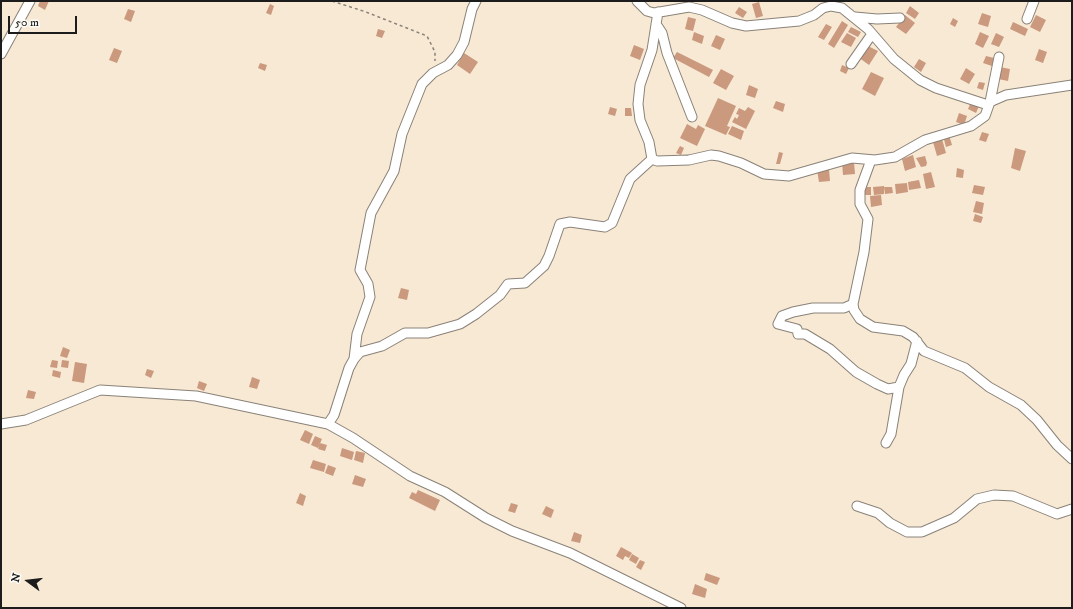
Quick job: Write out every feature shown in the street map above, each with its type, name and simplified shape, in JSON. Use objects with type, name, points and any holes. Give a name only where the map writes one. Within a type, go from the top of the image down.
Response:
[{"type":"street","points":[[1,54],[30,1]]},
{"type":"street","points":[[328,424],[334,415],[354,359],[357,334],[370,297],[368,284],[360,270],[368,223],[394,171],[402,134],[422,84],[433,73],[448,65],[457,55],[464,42],[472,8],[476,1]]},
{"type":"street","points":[[637,1],[646,11],[658,12],[689,7],[702,10],[732,23],[746,26],[799,21],[832,4],[842,8],[855,17],[894,59],[920,80],[936,88],[989,103],[1006,95],[1072,85]]},
{"type":"street","points":[[1026,19],[1034,1]]},
{"type":"street","points":[[652,159],[649,142],[640,120],[638,104],[640,85],[652,50],[658,12]]},
{"type":"street","points":[[855,17],[878,20],[900,18]]},
{"type":"street","points":[[656,24],[662,33],[667,53],[692,117]]},
{"type":"street","points":[[850,64],[872,34]]},
{"type":"street","points":[[652,159],[657,161],[689,160],[711,155],[741,163],[764,174],[789,176],[852,158],[871,160],[895,157],[925,140],[971,126],[985,116],[999,57]]},
{"type":"street","points":[[354,359],[360,352],[382,346],[405,333],[428,333],[460,324],[476,314],[500,295],[508,284],[525,282],[544,266],[560,224],[570,222],[605,227],[612,223],[630,179],[652,159]]},
{"type":"street","points":[[871,160],[860,190],[860,204],[868,219],[868,225],[853,304],[854,310],[860,318],[873,327],[903,331],[917,341],[924,351],[965,368],[989,387],[1021,405],[1037,420],[1057,445],[1072,458]]},
{"type":"street","points":[[853,304],[844,308],[813,308],[793,312],[782,316],[778,324],[797,329],[798,334],[805,334],[830,348],[856,372],[877,384],[888,389],[899,387]]},
{"type":"street","points":[[886,443],[891,434],[899,387],[911,364],[917,341]]},
{"type":"street","points":[[1,424],[26,420],[100,390],[196,396],[328,424],[410,476],[445,492],[486,518],[512,531],[570,553],[681,608]]},
{"type":"street","points":[[857,506],[878,513],[890,523],[907,532],[922,532],[954,518],[977,499],[994,495],[1013,496],[1057,514],[1072,509]]},
{"type":"path","points":[[332,1],[366,12],[427,36],[435,52],[433,73]]},
{"type":"building","points":[[40,1],[49,1],[45,10],[38,6]]},
{"type":"building","points":[[759,2],[763,16],[756,18],[752,4]]},
{"type":"building","points":[[270,4],[274,6],[271,15],[266,13]]},
{"type":"building","points":[[910,6],[919,13],[915,19],[906,13]]},
{"type":"building","points":[[739,7],[747,12],[743,18],[735,13]]},
{"type":"building","points":[[128,9],[135,11],[131,22],[124,19]]},
{"type":"building","points":[[982,13],[991,16],[988,27],[978,24]]},
{"type":"building","points":[[905,15],[915,23],[906,34],[896,27]]},
{"type":"building","points":[[1036,15],[1046,20],[1040,32],[1030,27]]},
{"type":"building","points":[[688,17],[696,19],[693,31],[685,29]]},
{"type":"building","points":[[953,18],[958,21],[955,27],[950,24]]},
{"type":"building","points":[[842,21],[848,25],[834,48],[828,44]]},
{"type":"building","points":[[1013,22],[1028,29],[1025,36],[1010,29]]},
{"type":"building","points":[[826,24],[832,27],[824,40],[818,37]]},
{"type":"building","points":[[851,27],[861,32],[858,37],[848,32]]},
{"type":"building","points":[[378,29],[385,31],[382,38],[376,36]]},
{"type":"building","points":[[694,32],[704,36],[702,44],[692,40]]},
{"type":"building","points":[[980,32],[989,36],[983,48],[975,44]]},
{"type":"building","points":[[847,33],[856,38],[851,47],[841,42]]},
{"type":"building","points":[[996,33],[1004,37],[999,47],[991,44]]},
{"type":"building","points":[[716,35],[725,39],[720,50],[711,46]]},
{"type":"building","points":[[634,45],[644,49],[640,60],[630,56]]},
{"type":"building","points":[[866,45],[878,51],[869,65],[858,57]]},
{"type":"building","points":[[114,48],[122,51],[117,63],[109,60]]},
{"type":"building","points":[[1039,49],[1047,52],[1043,63],[1035,60]]},
{"type":"building","points":[[677,52],[713,70],[709,77],[673,58]]},
{"type":"building","points":[[464,53],[478,62],[470,74],[457,65]]},
{"type":"building","points":[[986,56],[994,58],[992,66],[983,63]]},
{"type":"building","points":[[919,59],[926,63],[921,72],[914,67]]},
{"type":"building","points":[[260,63],[267,65],[265,71],[258,68]]},
{"type":"building","points":[[842,65],[849,68],[846,74],[840,71]]},
{"type":"building","points":[[1000,67],[1010,69],[1008,81],[998,79]]},
{"type":"building","points":[[966,68],[975,74],[969,84],[960,79]]},
{"type":"building","points":[[721,69],[734,76],[726,90],[713,83]]},
{"type":"building","points":[[871,72],[884,78],[875,96],[862,89]]},
{"type":"building","points":[[979,82],[985,83],[983,90],[977,88]]},
{"type":"building","points":[[749,85],[758,89],[755,98],[746,95]]},
{"type":"building","points":[[718,98],[736,106],[727,126],[730,127],[726,135],[705,126]]},
{"type":"building","points":[[776,101],[785,104],[783,112],[773,108]]},
{"type":"building","points":[[971,102],[979,106],[976,113],[968,109]]},
{"type":"building","points":[[610,107],[617,109],[615,116],[608,114]]},
{"type":"building","points":[[748,107],[755,111],[746,129],[732,122],[735,117],[737,119],[739,115],[736,114],[739,108],[745,111]]},
{"type":"building","points":[[625,108],[631,108],[632,116],[625,116]]},
{"type":"building","points":[[959,113],[967,116],[964,125],[956,122]]},
{"type":"building","points":[[687,124],[696,129],[698,125],[705,129],[697,146],[680,138]]},
{"type":"building","points":[[732,126],[744,131],[741,140],[728,134]]},
{"type":"building","points":[[982,132],[989,134],[986,142],[979,140]]},
{"type":"building","points":[[949,135],[952,145],[946,147],[943,136]]},
{"type":"building","points":[[942,139],[946,153],[937,156],[933,142]]},
{"type":"building","points":[[680,146],[684,148],[681,155],[676,153]]},
{"type":"building","points":[[1015,148],[1026,151],[1020,171],[1011,168]]},
{"type":"building","points":[[779,152],[783,153],[780,164],[776,164]]},
{"type":"building","points":[[913,155],[916,167],[905,171],[902,159]]},
{"type":"building","points":[[925,156],[927,163],[926,166],[921,167],[916,158]]},
{"type":"building","points":[[842,162],[854,162],[855,174],[843,175]]},
{"type":"building","points":[[957,168],[964,170],[963,178],[956,177]]},
{"type":"building","points":[[829,169],[830,181],[819,182],[817,170]]},
{"type":"building","points":[[931,172],[935,187],[926,189],[923,174]]},
{"type":"building","points":[[919,180],[921,188],[909,190],[908,182]]},
{"type":"building","points":[[907,183],[908,192],[896,194],[895,184]]},
{"type":"building","points":[[974,185],[985,187],[983,195],[972,193]]},
{"type":"building","points":[[884,186],[884,194],[874,195],[873,187]]},
{"type":"building","points":[[865,187],[871,187],[871,195],[865,195]]},
{"type":"building","points":[[884,187],[892,187],[893,193],[885,194]]},
{"type":"building","points":[[881,195],[882,205],[871,207],[870,196]]},
{"type":"building","points":[[976,201],[984,203],[982,214],[973,212]]},
{"type":"building","points":[[975,214],[983,217],[981,223],[973,221]]},
{"type":"building","points":[[401,288],[409,290],[407,300],[398,298]]},
{"type":"building","points":[[63,347],[70,350],[67,358],[60,356]]},
{"type":"building","points":[[52,360],[58,361],[57,368],[50,367]]},
{"type":"building","points":[[62,360],[69,361],[68,368],[61,367]]},
{"type":"building","points":[[75,362],[87,364],[84,383],[72,381]]},
{"type":"building","points":[[147,369],[154,371],[151,378],[145,375]]},
{"type":"building","points":[[53,370],[61,372],[60,378],[52,376]]},
{"type":"building","points":[[252,377],[260,380],[257,389],[249,387]]},
{"type":"building","points":[[199,381],[207,384],[204,391],[197,388]]},
{"type":"building","points":[[28,390],[36,392],[34,399],[26,398]]},
{"type":"building","points":[[305,430],[313,434],[309,444],[300,440]]},
{"type":"building","points":[[315,436],[322,439],[318,448],[311,445]]},
{"type":"building","points":[[320,443],[327,445],[325,451],[318,449]]},
{"type":"building","points":[[342,448],[354,452],[352,460],[340,456]]},
{"type":"building","points":[[356,451],[365,453],[363,463],[354,460]]},
{"type":"building","points":[[313,460],[326,464],[324,472],[310,468]]},
{"type":"building","points":[[328,465],[336,468],[333,476],[325,473]]},
{"type":"building","points":[[355,475],[366,479],[363,487],[352,484]]},
{"type":"building","points":[[418,490],[440,500],[435,511],[409,498],[412,492],[416,494]]},
{"type":"building","points":[[300,493],[306,496],[303,506],[296,503]]},
{"type":"building","points":[[511,503],[518,505],[515,513],[508,511]]},
{"type":"building","points":[[546,506],[554,510],[551,518],[542,514]]},
{"type":"building","points":[[574,532],[582,535],[580,543],[571,541]]},
{"type":"building","points":[[621,547],[632,553],[629,558],[625,556],[623,560],[616,556]]},
{"type":"building","points":[[632,554],[639,558],[636,564],[629,560]]},
{"type":"building","points":[[640,560],[645,562],[641,570],[636,567]]},
{"type":"building","points":[[706,573],[720,578],[717,585],[704,580]]},
{"type":"building","points":[[695,584],[707,589],[705,598],[692,594]]}]
